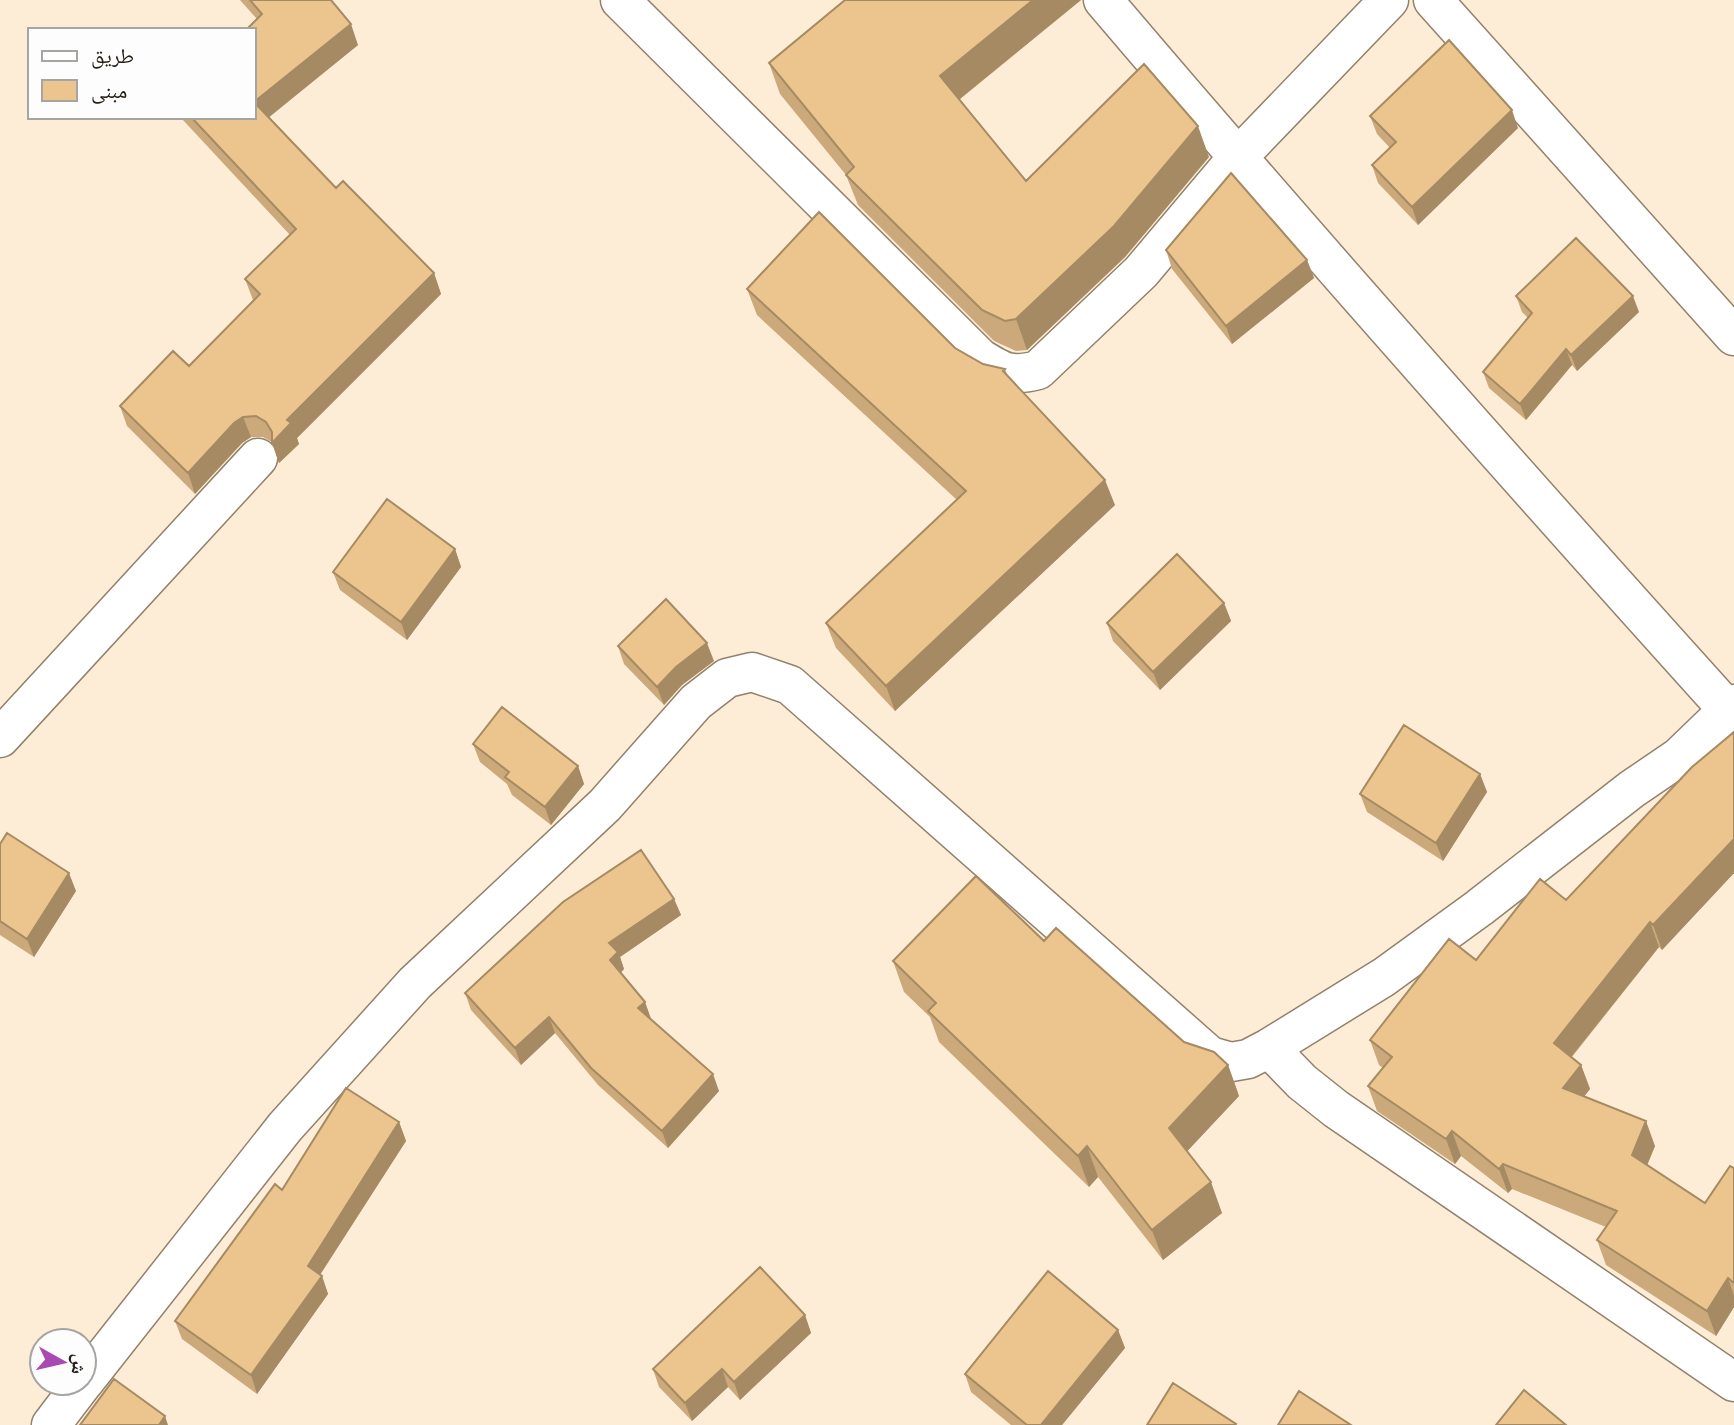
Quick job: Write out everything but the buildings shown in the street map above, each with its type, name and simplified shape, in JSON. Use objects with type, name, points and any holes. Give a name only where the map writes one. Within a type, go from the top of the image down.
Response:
[{"type":"street","points":[[620,0],[980,358],[1002,372],[1018,375],[1038,370],[1141,272],[1237,158],[1389,0]]},
{"type":"street","points":[[98,1363],[285,1127],[396,1004],[604,805],[696,702],[727,678],[752,672],[790,685],[1210,1056],[1230,1062],[1248,1059],[1269,1048],[1384,977],[1479,908],[1632,789],[1679,757],[1731,707],[1588,555],[1237,158],[1103,0]]},
{"type":"street","points":[[1433,0],[1734,336]]},
{"type":"street","points":[[0,738],[258,458]]},
{"type":"street","points":[[1269,1048],[1301,1082],[1336,1109],[1734,1381]]},
{"type":"street","points":[[51,1425],[72,1397]]}]
